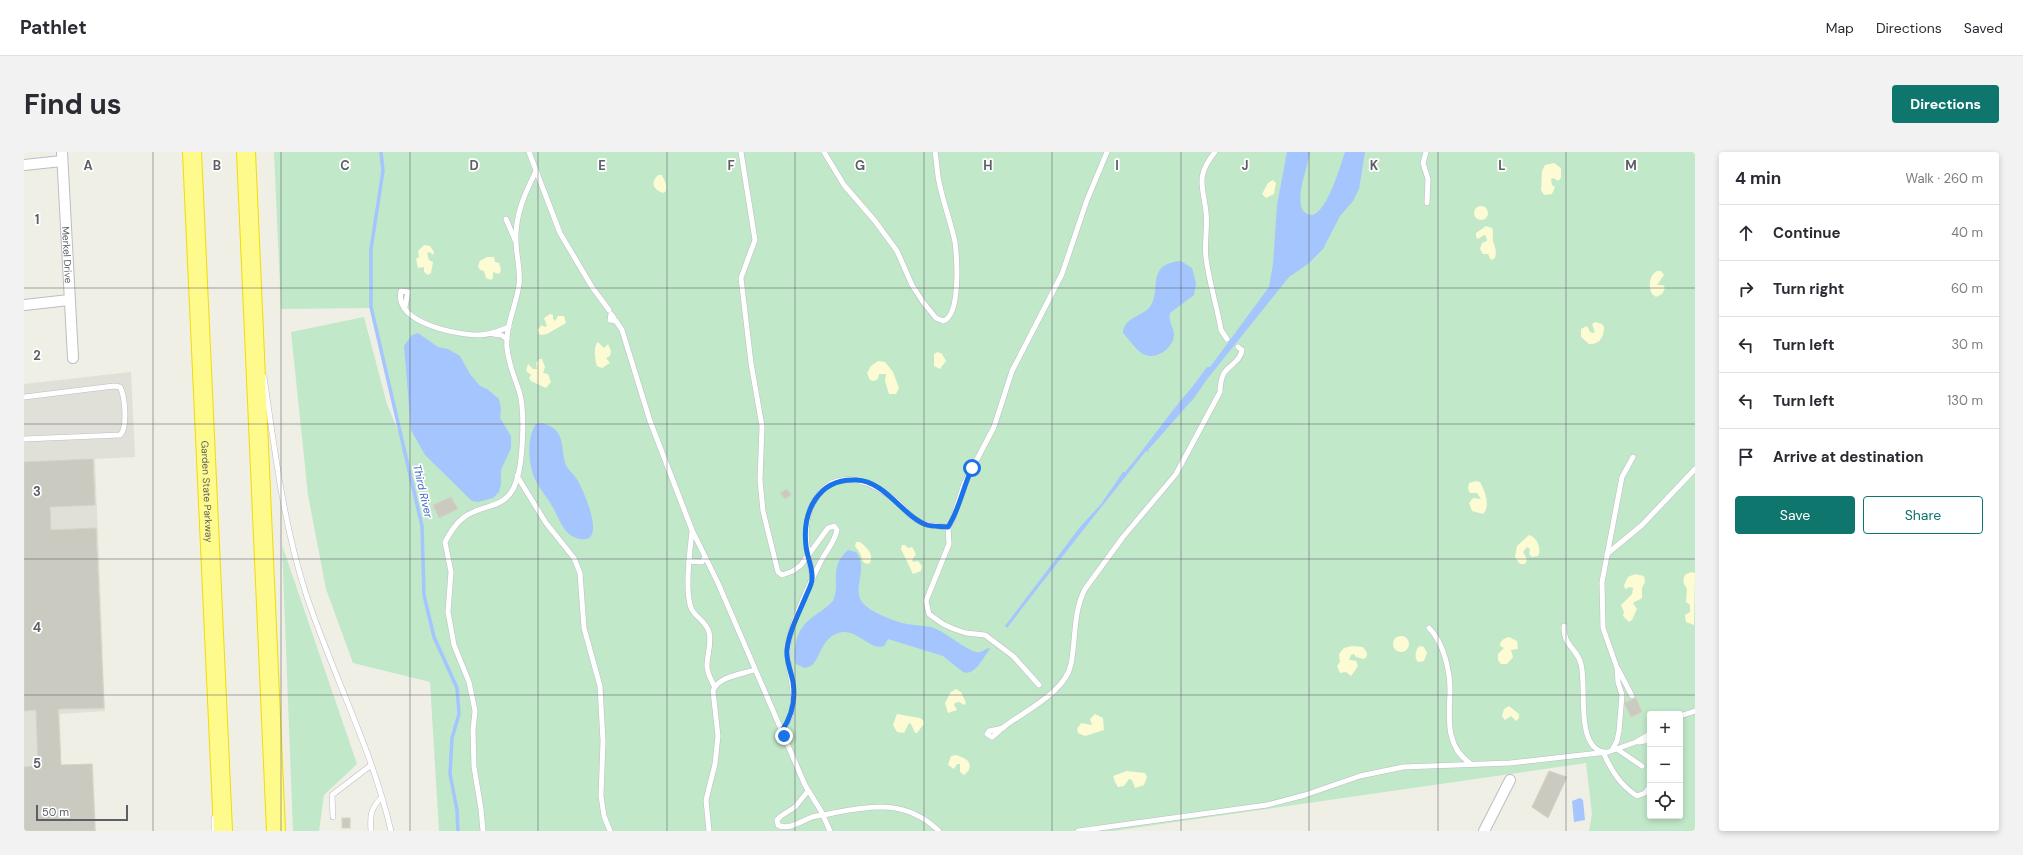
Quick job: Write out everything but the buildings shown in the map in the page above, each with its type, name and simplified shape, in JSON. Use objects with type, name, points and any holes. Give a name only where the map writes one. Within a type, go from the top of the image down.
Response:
[{"type":"highway","name":"Garden State Parkway","points":[[192,152],[223,831]]},
{"type":"highway","points":[[246,152],[276,831]]},
{"type":"street","points":[[24,165],[62,156]]},
{"type":"street","name":"Merkel Drive","points":[[62,156],[73,358]]},
{"type":"street","points":[[24,305],[69,300]]},
{"type":"street","points":[[1484,831],[1510,780]]},
{"type":"lane","points":[[529,152],[560,233],[592,287],[609,310]]},
{"type":"lane","points":[[741,152],[755,240],[741,278],[751,363],[762,426],[760,480],[763,511],[778,572],[782,575],[801,565],[828,528],[830,526],[836,527],[836,534],[812,579],[790,637],[787,660],[793,683],[793,704],[790,720],[782,731]]},
{"type":"lane","points":[[824,152],[844,185],[884,232],[897,252],[912,285],[923,302],[936,318],[943,321],[949,318],[956,301],[957,264],[954,241],[940,186],[935,152]]},
{"type":"lane","points":[[1039,685],[1013,656],[985,635],[966,633],[954,629],[943,624],[929,614],[926,601],[949,544],[948,527],[952,521],[969,473],[994,427],[1005,389],[1020,352],[1062,274],[1087,200],[1107,152]]},
{"type":"lane","points":[[1215,152],[1205,168],[1201,188],[1206,213],[1206,259],[1221,330],[1227,339]]},
{"type":"lane","points":[[1426,152],[1423,163],[1428,179],[1427,203]]},
{"type":"lane","points":[[483,831],[474,767],[473,730],[475,711],[470,682],[454,645],[448,612],[451,572],[445,542],[454,526],[463,518],[492,507],[507,497],[512,490],[517,476],[522,434],[522,402],[510,369],[507,339],[519,285],[520,271],[516,240],[522,202],[536,171]]},
{"type":"lane","points":[[506,219],[516,240]]},
{"type":"lane","points":[[253,294],[262,357]]},
{"type":"lane","points":[[405,308],[414,318],[429,326],[479,336],[492,334],[509,327]]},
{"type":"lane","points":[[614,318],[611,314],[610,320],[616,321],[622,330],[650,421],[692,530],[808,792],[823,815],[830,831]]},
{"type":"lane","points":[[492,334],[502,335],[507,339]]},
{"type":"lane","points":[[1003,728],[1031,709],[1065,678],[1071,664],[1079,607],[1085,589],[1183,463],[1220,392],[1220,383],[1225,372],[1240,356],[1242,350],[1238,347]]},
{"type":"lane","points":[[264,373],[283,505],[292,547],[306,595],[370,766],[390,831]]},
{"type":"lane","points":[[24,397],[114,386],[120,387],[123,393],[125,427],[120,435],[24,439]]},
{"type":"lane","points":[[1632,696],[1617,668],[1603,628],[1602,582],[1622,477],[1625,469],[1633,457]]},
{"type":"lane","points":[[1607,554],[1646,520],[1695,469]]},
{"type":"lane","points":[[517,476],[546,523],[574,558],[580,573],[584,628],[600,686],[603,741],[601,796],[604,816],[610,831]]},
{"type":"lane","points":[[812,579],[805,533],[810,511],[820,492],[828,485],[838,481],[858,480],[870,483],[896,500],[914,518],[926,524],[948,527]]},
{"type":"lane","points":[[692,530],[689,561],[690,599],[692,610],[706,625],[709,633],[706,666],[714,686],[713,691],[718,736],[715,764],[706,800],[709,831]]},
{"type":"lane","points":[[689,561],[702,562],[705,557]]},
{"type":"lane","points":[[214,623],[214,769]]},
{"type":"lane","points":[[1564,626],[1565,639],[1581,663],[1585,719],[1589,740],[1594,748],[1602,752],[1614,749],[1617,741],[1621,716],[1622,695],[1618,682],[1617,668]]},
{"type":"lane","points":[[1429,628],[1438,639],[1441,646],[1448,676],[1450,692],[1448,718],[1450,734],[1459,754],[1471,765]]},
{"type":"lane","points":[[714,686],[719,682],[754,670]]},
{"type":"lane","points":[[1683,715],[1695,711]]},
{"type":"lane","points":[[1636,742],[1647,736]]},
{"type":"lane","points":[[1078,831],[1267,804],[1305,795],[1360,776],[1403,767],[1510,763],[1606,752],[1636,742],[1647,740]]},
{"type":"lane","points":[[1617,748],[1642,766]]},
{"type":"lane","points":[[1606,752],[1610,767],[1630,792],[1637,796],[1645,794],[1647,791]]},
{"type":"lane","points":[[333,817],[332,795],[370,766]]},
{"type":"lane","points":[[808,792],[795,807],[777,820],[778,825],[787,827],[823,815],[880,805],[920,816],[939,831]]},
{"type":"lane","points":[[371,831],[370,814],[373,806],[380,798]]},
{"type":"lane","points":[[214,808],[214,831]]},
{"type":"shaded area","points":[[274,152],[1695,152],[1695,831],[1589,831],[1592,814],[1586,763],[1113,831],[439,831],[430,682],[353,663],[326,589],[308,495],[291,332],[364,317],[387,404],[401,438],[371,308],[281,309]]},
{"type":"shaded area","points":[[131,372],[135,457],[95,459],[105,711],[60,714],[61,766],[93,764],[96,831],[24,831],[24,384]]},
{"type":"shaded area","points":[[282,545],[357,764],[324,795],[319,831],[293,831]]},
{"type":"sand","points":[[1554,163],[1561,168],[1561,178],[1558,181],[1554,178],[1551,179],[1552,185],[1555,187],[1552,194],[1544,195],[1541,190],[1542,171],[1545,165]]},
{"type":"sand","points":[[658,175],[662,175],[666,184],[666,191],[663,193],[655,188],[653,183]]},
{"type":"sand","points":[[1273,180],[1276,183],[1274,194],[1266,198],[1262,194],[1268,183]]},
{"type":"sand","points":[[1481,206],[1486,208],[1488,213],[1486,218],[1481,220],[1476,218],[1474,213],[1476,208]]},
{"type":"sand","points":[[1486,226],[1492,228],[1493,241],[1496,251],[1495,258],[1491,260],[1488,254],[1483,254],[1480,249],[1482,243],[1487,241],[1486,236],[1484,235],[1478,239],[1476,237],[1476,233]]},
{"type":"sand","points":[[424,245],[430,246],[434,252],[433,255],[430,252],[427,253],[429,260],[433,262],[431,273],[428,275],[424,272],[424,267],[418,268],[416,259],[419,257],[418,251]]},
{"type":"sand","points":[[487,257],[494,257],[495,262],[499,263],[501,270],[499,274],[493,272],[493,278],[491,280],[486,278],[484,271],[480,270],[478,266],[480,261]]},
{"type":"sand","points":[[1657,271],[1661,271],[1664,275],[1657,285],[1663,285],[1665,288],[1662,294],[1656,297],[1652,294],[1650,285],[1652,276]]},
{"type":"sand","points":[[550,314],[553,315],[553,319],[555,321],[558,316],[564,316],[566,323],[547,334],[540,335],[537,330],[542,325],[544,327],[547,326],[544,318]]},
{"type":"sand","points":[[1595,322],[1602,324],[1604,327],[1603,334],[1599,341],[1589,344],[1581,337],[1581,329],[1587,326],[1590,332],[1595,332],[1592,324]]},
{"type":"sand","points":[[598,342],[604,348],[608,344],[611,351],[610,356],[606,358],[610,363],[602,368],[597,366],[596,360],[595,347]]},
{"type":"sand","points":[[938,352],[942,354],[946,361],[940,369],[934,366],[934,354]]},
{"type":"sand","points":[[539,359],[542,359],[545,367],[543,373],[548,374],[551,382],[546,388],[531,381],[529,378],[531,375],[526,371],[528,364],[533,369],[537,369],[536,363]]},
{"type":"sand","points":[[878,361],[885,362],[893,372],[899,388],[896,394],[889,394],[885,381],[886,374],[879,374],[878,379],[874,381],[870,380],[867,373],[871,366]]},
{"type":"sand","points":[[1476,481],[1480,482],[1486,498],[1487,507],[1483,514],[1472,511],[1469,503],[1473,498],[1481,499],[1477,493],[1470,493],[1468,489],[1469,483]]},
{"type":"sand","points":[[1529,535],[1534,538],[1538,544],[1539,553],[1538,556],[1532,557],[1529,554],[1530,549],[1527,547],[1523,552],[1527,561],[1525,564],[1520,564],[1515,557],[1517,546]]},
{"type":"sand","points":[[856,542],[860,542],[869,551],[871,556],[870,563],[867,564],[863,562],[860,553],[855,546]]},
{"type":"sand","points":[[902,545],[905,545],[908,548],[912,547],[916,554],[912,560],[913,562],[918,561],[922,566],[921,571],[913,574],[901,549]]},
{"type":"sand","points":[[1692,572],[1695,573],[1694,625],[1686,622],[1685,615],[1690,612],[1690,605],[1686,602],[1687,589],[1683,580],[1686,574]]},
{"type":"sand","points":[[1635,574],[1644,576],[1645,582],[1642,588],[1642,598],[1633,603],[1637,609],[1632,620],[1629,622],[1623,616],[1624,612],[1621,605],[1632,594],[1633,588],[1630,587],[1625,589],[1624,585],[1628,577]]},
{"type":"sand","points":[[1401,636],[1407,638],[1409,644],[1407,650],[1401,652],[1395,650],[1393,644],[1395,638]]},
{"type":"sand","points":[[1509,637],[1517,641],[1518,649],[1511,650],[1513,657],[1507,664],[1501,664],[1498,660],[1498,654],[1504,648],[1500,646],[1500,644],[1505,638]]},
{"type":"sand","points":[[1352,646],[1363,647],[1367,653],[1367,656],[1364,659],[1356,657],[1354,654],[1351,655],[1349,660],[1356,661],[1358,666],[1351,676],[1346,672],[1340,673],[1337,666],[1340,662],[1339,654],[1344,648]]},
{"type":"sand","points":[[1420,646],[1424,647],[1427,653],[1424,661],[1418,662],[1416,654],[1417,649]]},
{"type":"sand","points":[[956,689],[961,692],[966,703],[964,705],[959,702],[955,703],[954,705],[957,710],[948,713],[945,703],[951,692]]},
{"type":"sand","points":[[1509,706],[1519,714],[1519,718],[1516,721],[1511,716],[1505,720],[1502,716],[1504,709]]},
{"type":"sand","points":[[897,714],[920,718],[923,720],[924,724],[917,733],[915,733],[911,724],[909,723],[904,733],[897,732],[893,725]]},
{"type":"sand","points":[[1095,714],[1103,718],[1104,730],[1085,736],[1078,733],[1077,729],[1081,723],[1092,725],[1090,719]]},
{"type":"sand","points":[[956,755],[967,760],[969,764],[969,770],[964,775],[960,772],[960,764],[957,764],[954,769],[948,765],[951,756]]},
{"type":"sand","points":[[1127,771],[1145,773],[1147,777],[1144,785],[1135,788],[1132,780],[1129,779],[1124,786],[1118,787],[1113,776]]},
{"type":"water","points":[[1287,152],[1310,152],[1300,198],[1301,207],[1305,213],[1313,215],[1324,205],[1337,177],[1345,152],[1365,152],[1359,189],[1353,201],[1340,216],[1323,249],[1308,264],[1289,277],[1208,378],[1194,398],[1148,450],[1149,452],[1146,451],[1007,628],[1005,626],[1080,527],[1101,504],[1123,472],[1125,472],[1134,462],[1207,367],[1210,367],[1269,287],[1273,264],[1277,205]]},
{"type":"water","points":[[1181,261],[1192,268],[1196,283],[1194,295],[1170,313],[1174,334],[1168,348],[1159,354],[1148,356],[1140,352],[1123,333],[1124,328],[1132,318],[1148,309],[1155,295],[1158,273],[1162,268],[1169,263]]},
{"type":"water","points":[[418,333],[438,347],[448,349],[460,356],[470,374],[480,386],[487,389],[499,399],[501,409],[500,418],[511,436],[511,448],[501,470],[501,484],[499,492],[493,498],[478,502],[472,501],[425,455],[411,430],[404,346],[412,335]]},
{"type":"water","points":[[542,423],[551,427],[560,437],[566,465],[577,480],[588,505],[593,525],[592,533],[588,538],[580,539],[569,534],[562,526],[534,477],[529,453],[531,437],[536,424]]},
{"type":"water","points":[[848,550],[856,552],[860,558],[861,571],[859,596],[865,606],[876,613],[896,621],[934,628],[973,651],[980,652],[988,648],[990,649],[975,669],[967,673],[963,672],[943,656],[888,639],[884,646],[879,647],[870,644],[854,634],[844,632],[836,634],[826,641],[815,662],[811,666],[805,668],[796,664],[795,650],[800,631],[809,620],[833,601],[836,588],[838,563]]},
{"type":"water","points":[[1580,798],[1583,800],[1585,820],[1574,822],[1572,801]]},
{"type":"waterway","name":"Third River","points":[[381,152],[383,171],[371,249],[371,307],[422,526],[424,595],[434,637],[457,688],[459,714],[452,738],[450,774],[457,810],[458,831]]},
{"type":"route","points":[[784,736],[782,731],[790,720],[794,695],[793,683],[787,660],[787,650],[794,623],[812,579],[805,533],[814,500],[828,485],[838,481],[858,480],[870,483],[896,500],[914,518],[926,524],[948,527],[952,521],[964,484],[972,468]]}]
